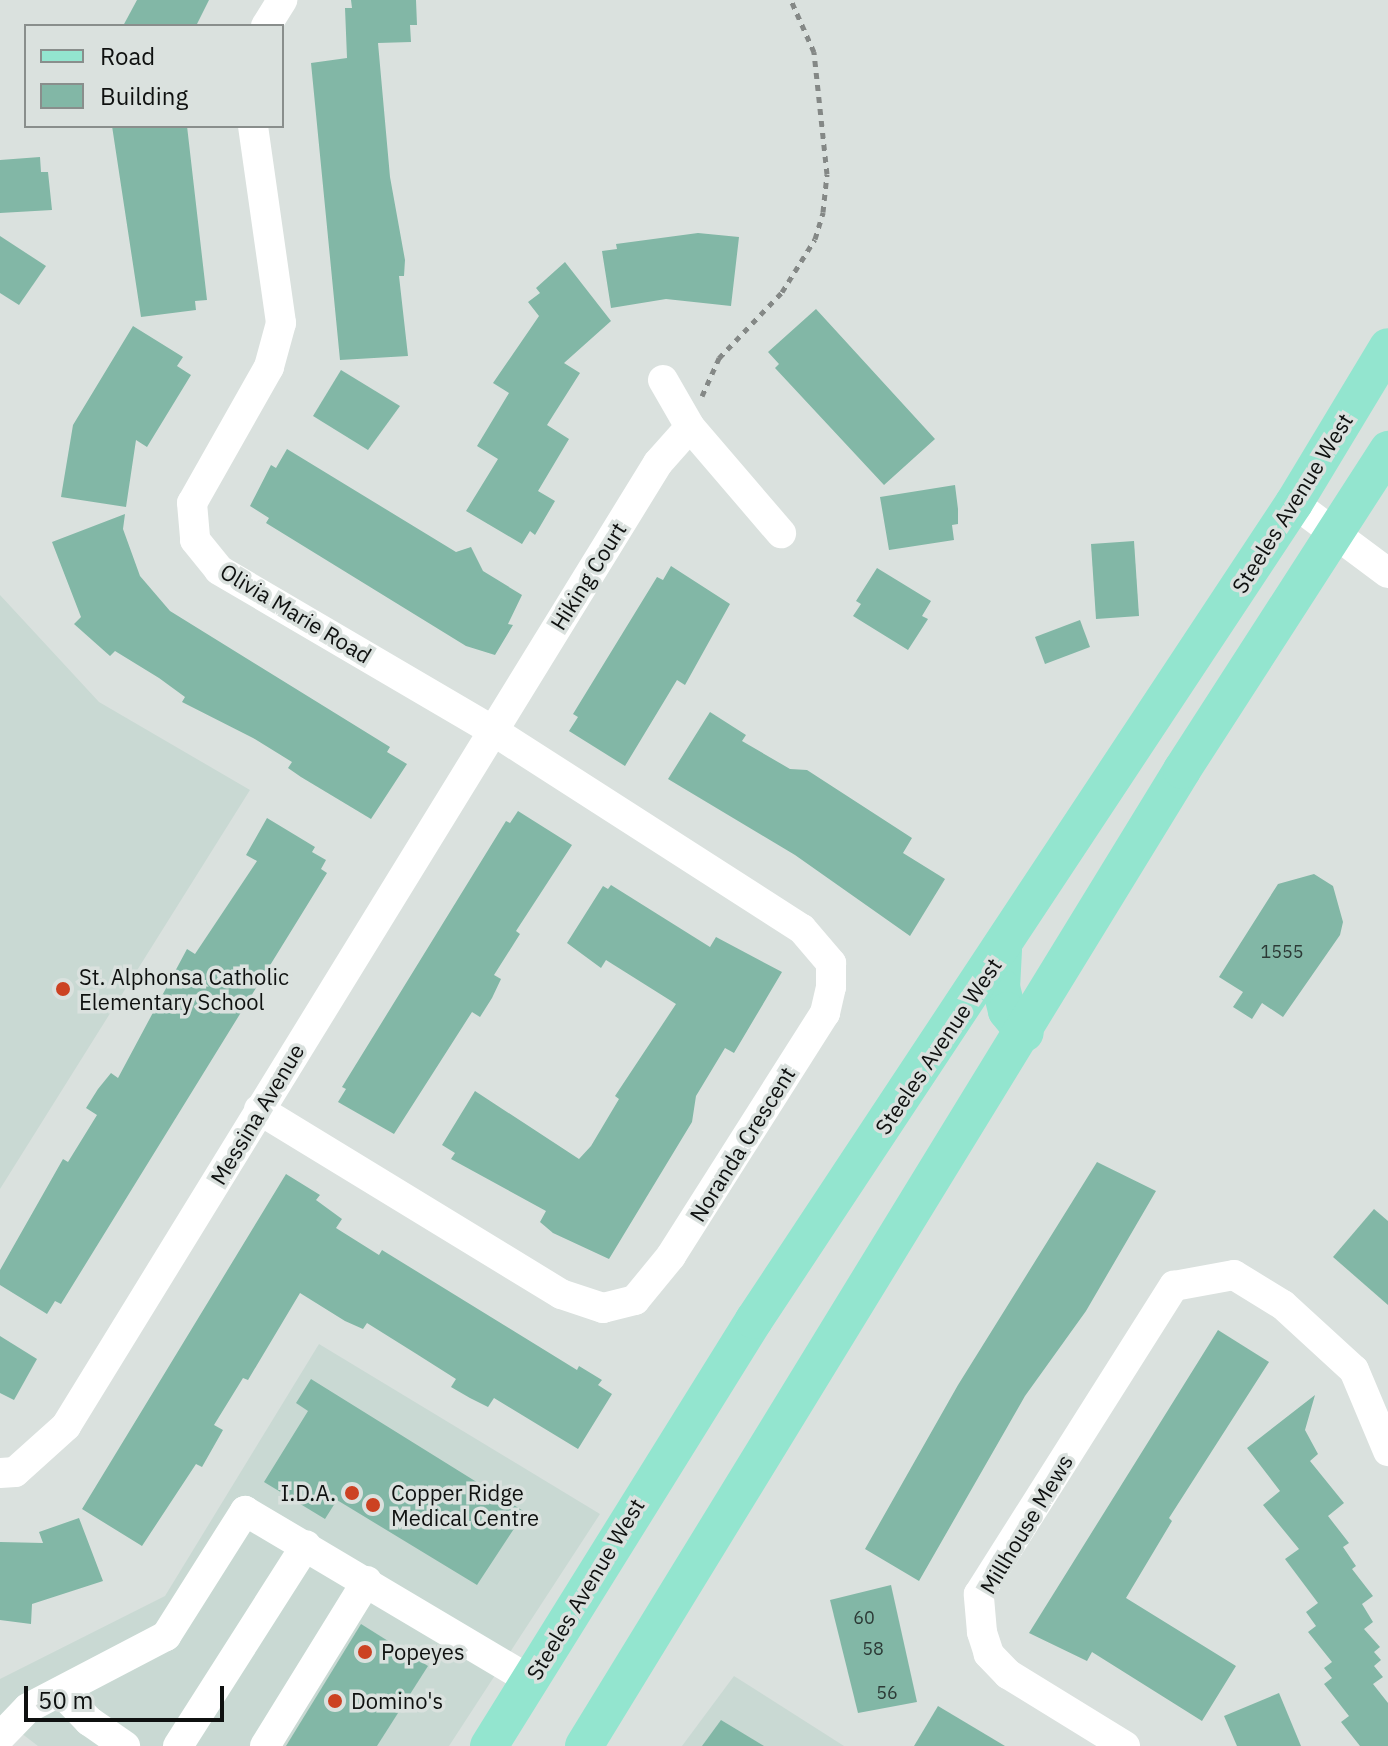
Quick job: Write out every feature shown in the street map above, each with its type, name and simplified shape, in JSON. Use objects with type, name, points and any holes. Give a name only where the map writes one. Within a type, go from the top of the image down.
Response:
[{"type":"main road","name":"Steeles Avenue West","points":[[489,1746],[754,1320],[1003,950],[1294,503],[1388,347]]},
{"type":"main road","points":[[584,1746],[1025,1033],[1182,770],[1388,450]]},
{"type":"main road","points":[[1003,950],[1001,987],[1007,1011],[1025,1033]]},
{"type":"street","points":[[267,24],[282,0]]},
{"type":"street","name":"Olivia Marie Road","points":[[253,128],[281,323],[269,367],[192,503],[195,540],[219,570],[492,730]]},
{"type":"street","points":[[663,380],[690,427],[781,533]]},
{"type":"street","name":"Hiking Court","points":[[492,730],[658,463],[690,427]]},
{"type":"street","points":[[1294,503],[1337,532],[1388,573]]},
{"type":"street","name":"Noranda Crescent","points":[[259,1110],[561,1294],[603,1308],[635,1300],[671,1256],[825,1013],[831,963],[802,929],[492,730]]},
{"type":"street","name":"Messina Avenue","points":[[0,1473],[15,1472],[66,1426],[492,730]]},
{"type":"street","name":"Millhouse Mews","points":[[1125,1746],[1008,1674],[989,1654],[982,1632],[979,1594],[1174,1286],[1200,1278],[1234,1275],[1283,1305],[1354,1370],[1388,1451]]},
{"type":"street","points":[[0,1737],[28,1708],[62,1693],[166,1636],[245,1511],[530,1680]]},
{"type":"street","points":[[178,1746],[306,1545]]},
{"type":"street","points":[[265,1746],[367,1581]]},
{"type":"street","points":[[62,1693],[89,1721],[125,1746]]},
{"type":"path","points":[[690,427],[719,358],[782,292],[815,239],[823,212],[827,174],[814,52],[791,0]]},
{"type":"shaded area","name":"St. Alphonsa Catholic Elementary School","points":[[0,595],[99,702],[250,790],[0,1189]]},
{"type":"shaded area","points":[[319,1344],[600,1514],[449,1746],[38,1746],[0,1717],[0,1679],[165,1596]]},
{"type":"shaded area","points":[[734,1676],[844,1746],[682,1746]]},
{"type":"building","points":[[137,0],[209,0],[197,24],[124,24]]},
{"type":"building","points":[[351,0],[416,0],[417,25],[410,25],[411,42],[378,43],[390,177],[405,260],[404,276],[399,276],[408,356],[340,360],[311,63],[347,58],[345,8],[352,8]]},
{"type":"building","points":[[112,128],[187,128],[207,300],[195,301],[196,310],[141,317]]},
{"type":"building","points":[[40,157],[41,172],[48,172],[52,210],[0,213],[0,160]]},
{"type":"building","points":[[698,233],[739,237],[731,306],[666,299],[611,308],[602,251],[617,249],[616,244]]},
{"type":"building","points":[[0,236],[46,266],[19,305],[0,293]]},
{"type":"building","points":[[565,262],[611,321],[564,363],[580,373],[547,425],[569,439],[538,491],[555,501],[535,535],[530,531],[522,544],[466,511],[498,459],[477,446],[509,393],[493,383],[539,316],[528,302],[540,293],[536,288]]},
{"type":"building","points":[[816,309],[935,439],[884,485],[775,368],[779,364],[768,352]]},
{"type":"building","points":[[133,326],[183,357],[177,366],[191,375],[147,447],[136,440],[126,507],[61,497],[73,425]]},
{"type":"building","points":[[341,370],[400,406],[368,450],[313,416]]},
{"type":"building","points":[[287,449],[456,552],[471,547],[483,571],[522,595],[508,624],[513,625],[495,655],[466,646],[266,523],[269,518],[250,506],[271,465],[276,468]]},
{"type":"building","points":[[955,485],[958,524],[952,525],[954,540],[889,550],[880,497]]},
{"type":"building","points":[[125,514],[123,529],[140,576],[170,611],[390,747],[387,752],[407,764],[371,819],[288,768],[292,762],[182,702],[185,697],[159,678],[115,651],[110,656],[74,624],[81,617],[52,542]]},
{"type":"building","points":[[1134,541],[1139,616],[1096,619],[1091,544]]},
{"type":"building","points":[[671,566],[730,604],[685,685],[677,680],[625,766],[569,731],[578,717],[573,714],[657,577],[663,580]]},
{"type":"building","points":[[877,568],[931,601],[922,616],[928,619],[908,650],[853,616],[861,604],[856,601]]},
{"type":"building","points":[[1080,620],[1090,647],[1045,664],[1035,637]]},
{"type":"building","points":[[710,712],[746,735],[742,741],[790,769],[807,770],[912,838],[903,853],[945,879],[910,936],[795,855],[668,779]]},
{"type":"building","points":[[518,811],[572,845],[516,931],[520,934],[494,975],[501,979],[492,998],[480,1017],[472,1012],[394,1134],[338,1102],[346,1089],[342,1087],[506,821],[510,823]]},
{"type":"building","points":[[267,818],[315,847],[312,852],[326,860],[321,869],[327,873],[61,1304],[55,1301],[47,1314],[0,1285],[0,1270],[63,1159],[68,1162],[97,1115],[86,1108],[111,1073],[118,1078],[187,949],[195,954],[257,861],[246,855]]},
{"type":"building","points":[[1314,874],[1333,886],[1343,922],[1340,935],[1283,1017],[1262,1003],[1252,1019],[1233,1007],[1243,992],[1219,977],[1278,884]]},
{"type":"building","points":[[611,885],[710,947],[716,937],[782,972],[734,1053],[725,1048],[696,1096],[692,1122],[609,1259],[553,1233],[540,1222],[546,1211],[451,1159],[455,1153],[442,1145],[475,1091],[579,1159],[591,1146],[619,1099],[615,1096],[676,1004],[606,960],[601,968],[567,943],[603,886],[608,889]]},
{"type":"building","points":[[1097,1162],[1156,1191],[1086,1311],[1025,1396],[919,1581],[865,1549],[958,1385]]},
{"type":"building","points":[[286,1174],[320,1195],[316,1200],[342,1219],[336,1228],[379,1255],[382,1250],[577,1370],[579,1366],[602,1380],[598,1385],[612,1394],[578,1449],[494,1398],[488,1407],[470,1398],[451,1387],[456,1379],[367,1323],[363,1329],[345,1321],[300,1293],[248,1380],[243,1378],[214,1425],[223,1430],[202,1467],[196,1464],[142,1546],[82,1509]]},
{"type":"building","points":[[1374,1209],[1388,1221],[1388,1305],[1333,1257]]},
{"type":"building","points":[[1218,1330],[1269,1362],[1169,1518],[1172,1521],[1126,1598],[1236,1666],[1202,1721],[1092,1652],[1087,1661],[1029,1633]]},
{"type":"building","points":[[0,1336],[37,1359],[14,1400],[0,1393]]},
{"type":"building","points":[[311,1379],[525,1512],[477,1585],[337,1500],[325,1519],[264,1482],[308,1411],[296,1403]]},
{"type":"building","points":[[1315,1395],[1305,1430],[1318,1454],[1310,1461],[1344,1503],[1328,1516],[1349,1543],[1343,1547],[1356,1566],[1352,1569],[1373,1596],[1362,1604],[1373,1622],[1364,1629],[1380,1647],[1374,1652],[1381,1660],[1374,1666],[1383,1677],[1373,1684],[1388,1703],[1388,1746],[1360,1746],[1341,1722],[1349,1716],[1324,1684],[1332,1678],[1324,1668],[1332,1662],[1308,1632],[1316,1626],[1306,1612],[1318,1603],[1285,1559],[1299,1549],[1263,1505],[1280,1491],[1247,1448]]},
{"type":"building","points":[[79,1518],[103,1581],[32,1604],[31,1624],[0,1620],[0,1542],[43,1543],[39,1532]]},
{"type":"building","points":[[891,1585],[917,1702],[858,1713],[830,1600]]},
{"type":"building","points":[[361,1624],[428,1666],[377,1746],[286,1746]]},
{"type":"building","points":[[1279,1693],[1301,1746],[1237,1746],[1224,1716]]},
{"type":"building","points":[[938,1706],[1005,1746],[914,1746]]},
{"type":"building","points":[[721,1720],[764,1746],[702,1746]]},
{"type":"place","name":"St. Alphonsa Catholic Elementary School","points":[[63,989]]},
{"type":"place","name":"I.D.A.","points":[[352,1493]]},
{"type":"place","name":"Copper Ridge Medical Centre","points":[[373,1505]]},
{"type":"place","name":"Popeyes","points":[[365,1652]]},
{"type":"place","name":"Domino's","points":[[335,1701]]}]
